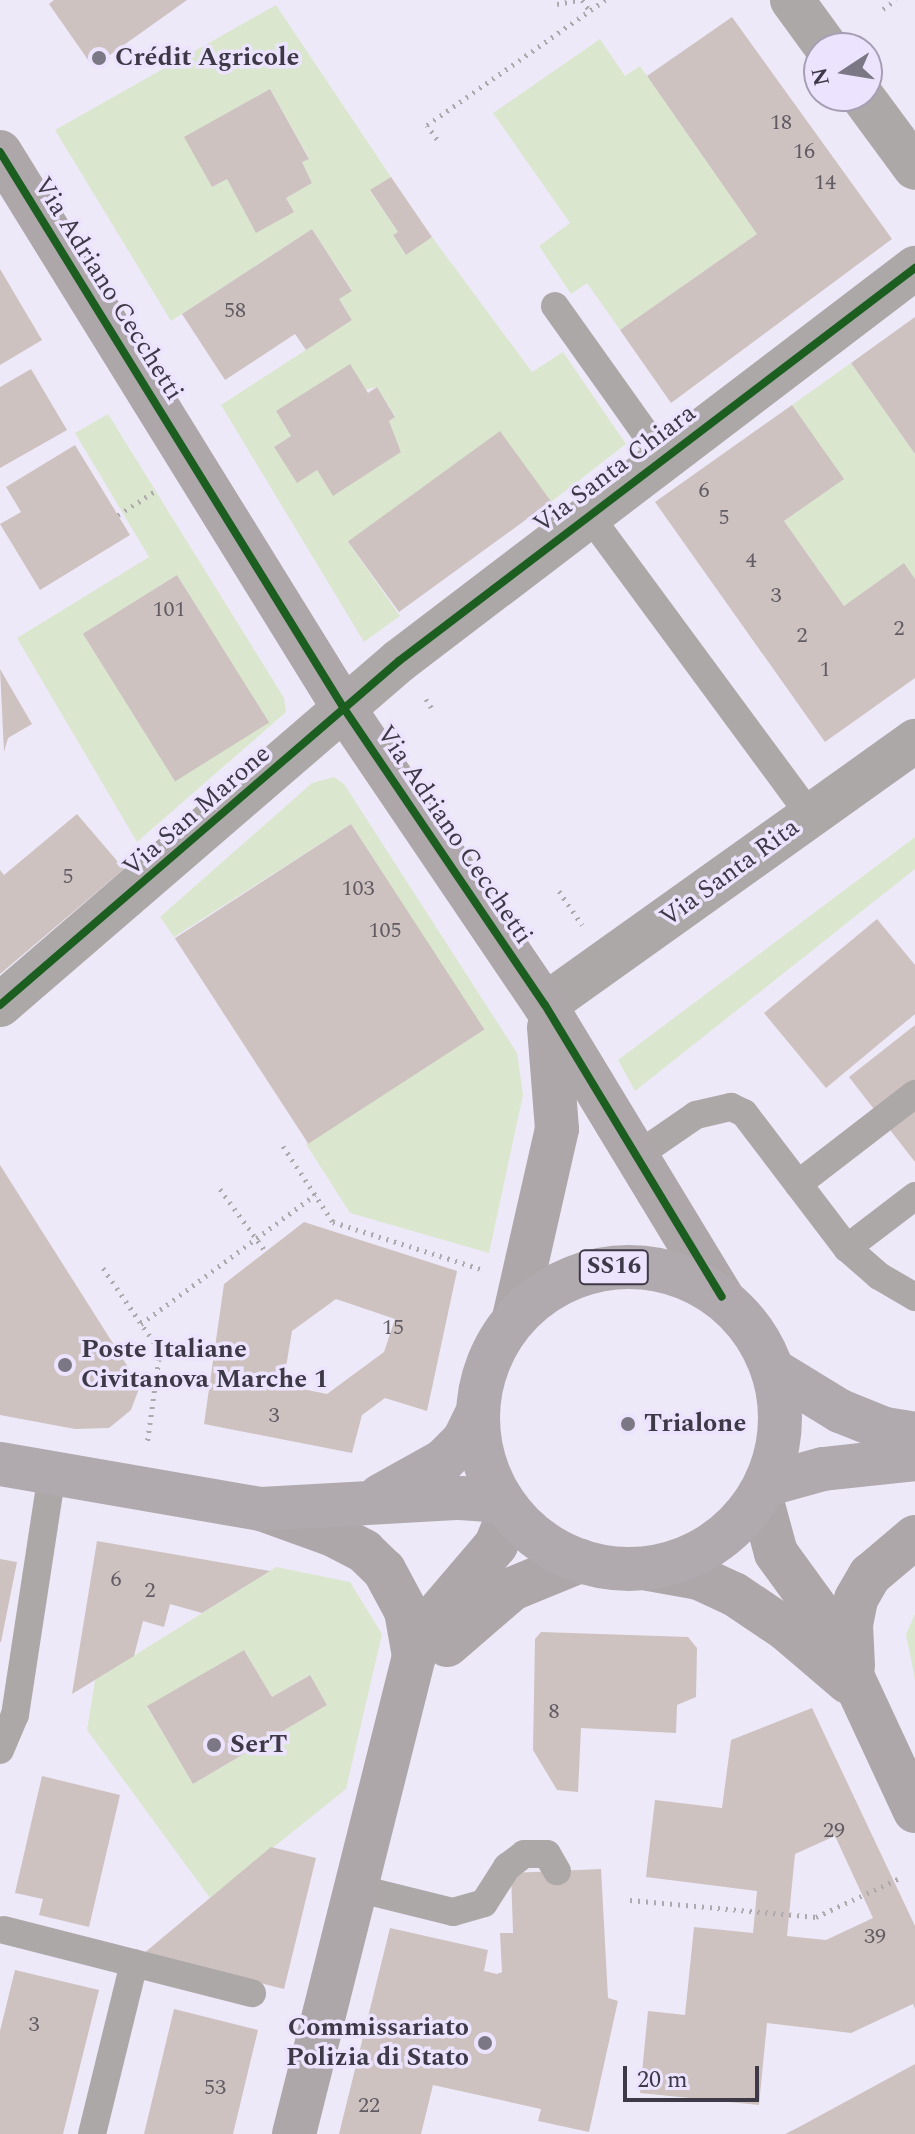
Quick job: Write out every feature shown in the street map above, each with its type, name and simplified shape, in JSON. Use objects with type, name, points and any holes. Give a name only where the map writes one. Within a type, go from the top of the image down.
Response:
[{"type":"main road","name":"Via Adriano Cecchetti","points":[[0,152],[343,707],[545,1005],[722,1297]]},
{"type":"main road","name":"Via Adriano Cecchetti","points":[[519,1301],[557,1129],[557,1074],[545,1005]]},
{"type":"main road","name":"SS16","points":[[359,1505],[443,1461],[464,1440],[478,1411],[490,1358],[519,1301],[559,1283],[618,1266],[679,1274],[722,1297],[745,1320],[773,1370],[780,1429],[762,1490],[730,1532],[708,1548],[649,1569],[580,1561],[530,1532],[507,1506],[487,1468],[478,1411]]},
{"type":"main road","points":[[773,1370],[850,1415],[915,1434]]},
{"type":"main road","points":[[915,1459],[823,1469],[762,1490],[776,1553],[829,1626],[855,1688],[915,1811]]},
{"type":"main road","name":"SS16","points":[[0,1464],[261,1509],[359,1505],[507,1506]]},
{"type":"main road","points":[[294,2134],[414,1656],[437,1614],[496,1545],[507,1506]]},
{"type":"main road","points":[[261,1509],[364,1551],[396,1586],[412,1632],[414,1656]]},
{"type":"main road","points":[[855,1688],[851,1625],[856,1599],[870,1575],[915,1537]]},
{"type":"main road","points":[[383,1781],[415,1699],[455,1634],[512,1589],[580,1561]]},
{"type":"main road","points":[[649,1569],[699,1578],[734,1594],[777,1622],[855,1688]]},
{"type":"street","points":[[792,0],[815,32]]},
{"type":"street","points":[[874,112],[915,168]]},
{"type":"street","name":"Via Santa Chiara","points":[[343,707],[588,514],[915,268]]},
{"type":"street","name":"Via San Marone","points":[[0,1005],[262,784],[343,707]]},
{"type":"street","name":"Via Santa Rita","points":[[545,1005],[915,741]]},
{"type":"lane","name":"Via Santa Chiara","points":[[555,306],[663,458]]},
{"type":"lane","points":[[588,514],[811,816]]},
{"type":"lane","points":[[798,1184],[915,1094]]},
{"type":"lane","points":[[635,1157],[696,1115],[731,1107],[744,1113],[847,1248],[879,1276],[915,1297]]},
{"type":"lane","points":[[847,1248],[915,1196]]},
{"type":"lane","points":[[0,1750],[15,1715],[52,1474]]},
{"type":"lane","points":[[356,1888],[453,1912],[484,1903],[507,1867],[524,1854],[547,1854],[557,1871]]},
{"type":"lane","points":[[4,1930],[252,1993]]},
{"type":"lane","points":[[92,2134],[134,1963]]},
{"type":"path","points":[[557,4],[580,0],[590,11]]},
{"type":"path","points":[[437,139],[427,125],[605,0]]},
{"type":"path","points":[[883,9],[896,0]]},
{"type":"path","points":[[118,515],[167,483]]},
{"type":"path","points":[[559,891],[590,935]]},
{"type":"path","points":[[283,1146],[333,1222],[519,1301]]},
{"type":"path","points":[[220,1189],[266,1252]]},
{"type":"path","points":[[141,1324],[315,1195]]},
{"type":"path","points":[[103,1268],[160,1351],[146,1448]]},
{"type":"path","points":[[630,1900],[816,1917],[900,1878]]},
{"type":"green space","points":[[276,5],[391,177],[370,191],[398,232],[393,235],[405,254],[432,237],[532,372],[563,352],[626,444],[551,502],[500,432],[348,542],[400,616],[364,642],[221,405],[352,320],[339,299],[352,290],[312,229],[171,321],[55,130]],"holes":[[[270,89],[309,158],[302,162],[312,183],[286,198],[293,211],[256,232],[227,179],[212,187],[185,137]],[[377,387],[395,416],[389,421],[401,452],[333,495],[317,470],[297,482],[274,447],[291,436],[276,411]]]},
{"type":"green space","points":[[600,39],[625,76],[640,66],[757,234],[620,330],[587,283],[571,294],[539,246],[570,223],[493,113]]},
{"type":"green space","points":[[851,363],[915,454],[915,579],[904,564],[844,606],[784,521],[843,479],[792,405]]},
{"type":"green space","points":[[108,414],[284,698],[286,712],[137,842],[17,638],[149,557],[75,433]],"holes":[[[177,575],[268,722],[175,781],[83,634]]]},
{"type":"green space","points":[[334,777],[344,784],[517,1053],[523,1095],[489,1253],[350,1213],[306,1144],[483,1030],[351,824],[174,937],[160,917],[312,783]]},
{"type":"green space","points":[[915,837],[915,869],[635,1091],[618,1060]]},
{"type":"green space","points":[[276,1567],[350,1582],[382,1634],[346,1789],[210,1898],[87,1730],[95,1680]],"holes":[[[244,1650],[272,1697],[309,1675],[327,1705],[193,1784],[147,1707]]]},
{"type":"green space","points":[[915,1614],[915,1680],[906,1634]]},
{"type":"building","points":[[54,0],[187,0],[93,67],[49,4]]},
{"type":"building","points":[[732,17],[892,239],[671,403],[620,330],[757,234],[647,76]]},
{"type":"building","points":[[270,89],[309,159],[302,162],[312,183],[286,198],[294,212],[256,233],[227,179],[212,187],[184,137]]},
{"type":"building","points":[[391,177],[432,237],[406,255],[393,235],[398,232],[370,190]]},
{"type":"building","points":[[312,229],[352,291],[339,299],[352,320],[306,350],[295,334],[225,380],[182,314]]},
{"type":"building","points":[[0,269],[42,340],[0,365]]},
{"type":"building","points":[[915,317],[915,454],[851,363]]},
{"type":"building","points":[[350,364],[368,393],[377,387],[395,417],[389,421],[401,452],[333,496],[317,470],[297,483],[274,447],[291,436],[276,411]]},
{"type":"building","points":[[31,369],[67,430],[0,468],[0,387]]},
{"type":"building","points":[[792,405],[844,479],[784,521],[844,606],[904,563],[915,579],[915,678],[825,742],[655,502]]},
{"type":"building","points":[[500,431],[551,501],[399,612],[348,542]]},
{"type":"building","points":[[75,445],[130,535],[40,590],[0,524],[21,512],[6,487]]},
{"type":"building","points":[[177,575],[269,723],[175,781],[83,634]]},
{"type":"building","points":[[0,669],[32,724],[8,738],[4,752]]},
{"type":"building","points":[[77,814],[124,869],[0,974],[0,870],[4,875]]},
{"type":"building","points":[[351,824],[484,1029],[308,1144],[175,938]]},
{"type":"building","points":[[877,919],[915,965],[915,1014],[826,1088],[764,1013]]},
{"type":"building","points":[[915,1025],[915,1162],[849,1077]]},
{"type":"building","points":[[0,1165],[140,1386],[131,1410],[109,1428],[75,1429],[0,1415]]},
{"type":"building","points":[[304,1222],[457,1271],[427,1411],[385,1398],[362,1415],[352,1453],[204,1424],[224,1284]],"holes":[[[336,1299],[395,1319],[384,1352],[327,1394],[283,1385],[292,1331]]]},
{"type":"building","points":[[97,1541],[270,1571],[202,1613],[170,1604],[164,1627],[143,1621],[134,1656],[72,1694]]},
{"type":"building","points":[[0,1559],[17,1562],[1,1642],[0,1642]]},
{"type":"building","points":[[541,1632],[688,1637],[697,1648],[696,1697],[677,1705],[676,1733],[581,1728],[578,1792],[557,1790],[533,1750],[535,1639]]},
{"type":"building","name":"SerT","points":[[244,1650],[272,1697],[310,1675],[327,1705],[193,1784],[147,1706]]},
{"type":"building","points":[[812,1708],[915,1926],[915,2009],[913,2004],[851,2033],[767,2023],[759,2105],[640,2093],[648,2011],[685,2015],[694,1927],[753,1933],[757,1891],[646,1877],[655,1800],[722,1808],[731,1740]],"holes":[[[835,1836],[873,1918],[826,1940],[787,1936],[795,1854]]]},
{"type":"building","points":[[42,1776],[120,1795],[89,1927],[39,1915],[43,1899],[15,1893]]},
{"type":"building","points":[[271,1847],[316,1858],[284,1989],[143,1954]]},
{"type":"building","name":"Commissariato Polizia di Stato","points":[[601,1869],[608,1998],[618,2001],[589,2132],[538,2121],[541,2109],[433,2085],[421,2134],[339,2134],[390,1928],[488,1950],[484,1971],[497,1974],[502,1972],[500,1933],[513,1933],[511,1873]]},
{"type":"building","points":[[15,1970],[99,1990],[63,2134],[0,2134],[0,2031]]},
{"type":"building","points":[[174,2009],[258,2030],[233,2134],[144,2134]]},
{"type":"building","points":[[915,2064],[915,2134],[785,2134],[799,2127]]},
{"type":"cycle path","points":[[0,152],[343,707],[545,1005],[722,1297]]},
{"type":"cycle path","points":[[0,1005],[399,661],[915,268]]},
{"type":"place","name":"Crédit Agricole","points":[[99,58]]},
{"type":"place","name":"Poste Italiane Civitanova Marche 1","points":[[65,1365]]},
{"type":"place","name":"Trialone","points":[[628,1424]]},
{"type":"place","name":"SerT","points":[[214,1745]]},
{"type":"place","name":"Commissariato Polizia di Stato","points":[[485,2043]]}]
